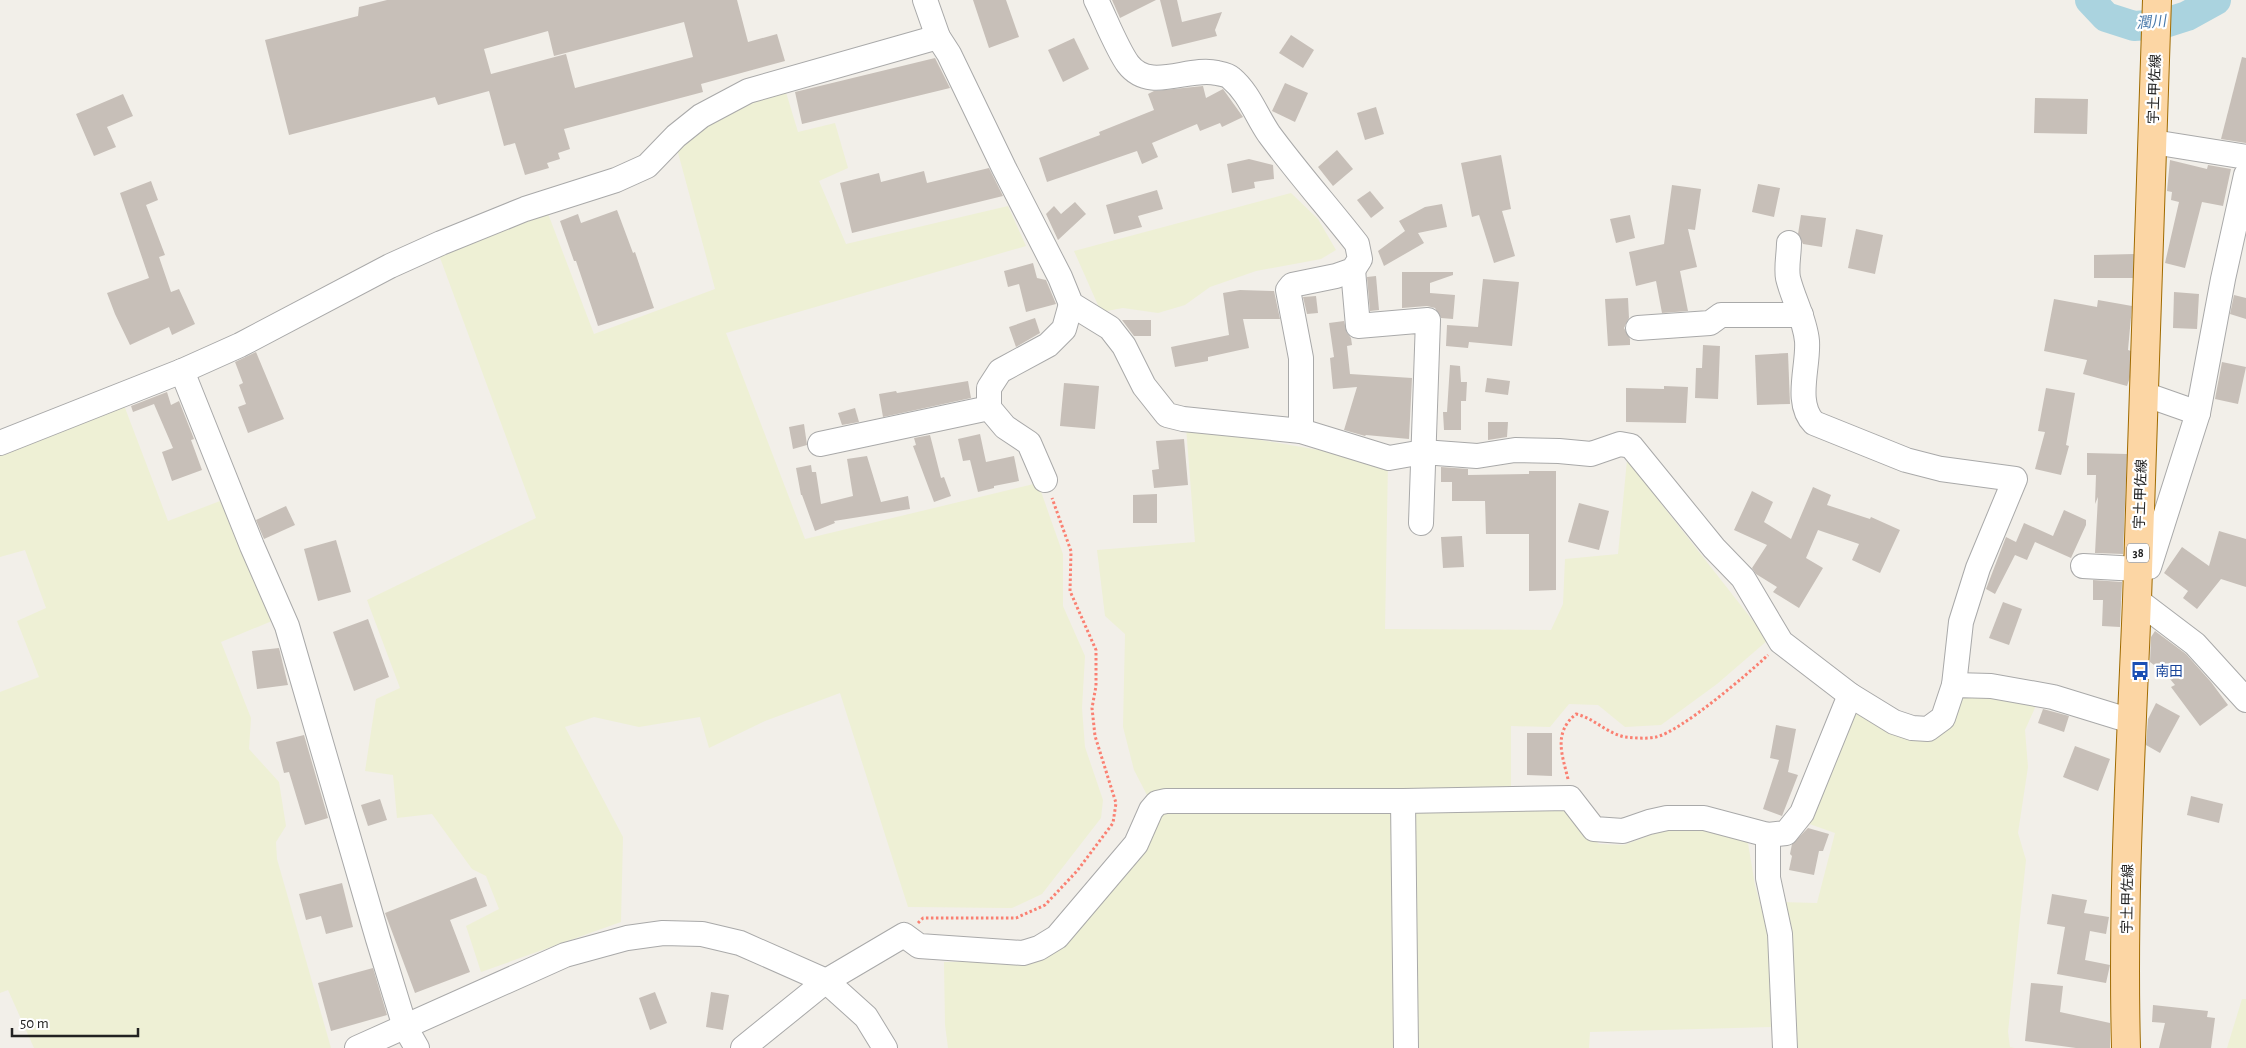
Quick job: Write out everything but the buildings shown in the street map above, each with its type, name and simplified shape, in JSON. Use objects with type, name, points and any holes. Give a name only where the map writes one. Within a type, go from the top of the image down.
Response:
[{"type":"main road","name":"宇土甲佐線","points":[[2126,1048],[2125,986],[2131,721],[2137,600],[2157,0]]},
{"type":"street","points":[[925,0],[938,37],[949,54],[1004,168],[1060,277],[1071,304],[1110,328],[1124,346],[1144,386],[1167,415],[1183,419],[1301,431],[1390,458],[1423,452],[1477,456],[1515,450],[1591,454],[1620,444],[1631,446],[1714,548],[1743,578],[1781,642],[1850,695],[1894,722],[1912,728],[1928,729],[1943,718],[1954,685],[1961,622],[1978,568],[2015,479],[1941,469],[1906,460],[1814,423],[1808,416],[1805,408],[1807,341],[1788,277],[1789,243]]},
{"type":"street","points":[[1096,0],[1128,64],[1139,74],[1151,78],[1173,77],[1205,70],[1230,76],[1247,96],[1282,152],[1357,244],[1360,259],[1353,270],[1358,326],[1428,320],[1420,523]]},
{"type":"street","points":[[0,443],[182,371],[240,345],[390,266],[441,243],[526,208],[616,180],[646,166],[676,136],[701,116],[748,91],[938,37]]},
{"type":"street","points":[[2153,142],[2246,157]]},
{"type":"street","points":[[2084,566],[2138,569],[2149,567],[2198,413],[2223,278],[2246,175]]},
{"type":"street","points":[[1301,431],[1301,358],[1288,290],[1292,285],[1336,276],[1353,270]]},
{"type":"street","points":[[1045,480],[1029,443],[1005,427],[989,408],[989,388],[1000,371],[1048,345],[1064,329],[1071,304]]},
{"type":"street","points":[[1638,328],[1710,323],[1721,315],[1800,315]]},
{"type":"street","points":[[182,371],[252,546],[287,626],[358,874],[405,1027],[417,1048]]},
{"type":"street","points":[[2144,394],[2198,413]]},
{"type":"street","points":[[820,444],[989,408]]},
{"type":"street","points":[[2137,600],[2195,644],[2246,700]]},
{"type":"street","points":[[1954,685],[1991,686],[2052,697],[2131,721]]},
{"type":"street","points":[[743,1048],[826,981],[904,935],[919,946],[928,947],[1023,953],[1040,948],[1057,937],[1136,844],[1151,810],[1157,803],[1166,801],[1403,801],[1570,798],[1594,829],[1623,831],[1648,822],[1667,818],[1704,818],[1768,835],[1786,833],[1802,813],[1850,695]]},
{"type":"street","points":[[1403,801],[1406,1048]]},
{"type":"street","points":[[1768,835],[1768,878],[1780,934],[1785,1048]]},
{"type":"street","points":[[357,1048],[565,955],[626,938],[663,933],[702,934],[740,943],[826,981],[866,1017],[885,1048]]},
{"type":"path","points":[[904,935],[923,918],[1016,918],[1044,904],[1077,871],[1113,822],[1116,803],[1095,736],[1092,708],[1096,686],[1096,650],[1070,591],[1071,550],[1045,480]]},
{"type":"path","points":[[1570,798],[1561,738],[1564,728],[1576,714],[1585,716],[1607,732],[1639,738],[1656,737],[1672,730],[1749,672],[1781,642]]},
{"type":"green space","points":[[785,89],[798,132],[835,123],[848,168],[819,181],[846,244],[1008,206],[1026,246],[726,333],[805,539],[1038,483],[1063,554],[1063,606],[1085,656],[1082,708],[1085,747],[1103,800],[1101,818],[1042,894],[1012,908],[908,907],[840,693],[765,721],[709,748],[700,717],[639,727],[594,717],[565,727],[623,837],[621,922],[481,972],[466,926],[499,909],[486,876],[472,869],[432,814],[397,818],[393,775],[365,771],[376,699],[400,688],[367,600],[536,518],[439,255],[547,211],[594,334],[715,289],[677,149],[704,125]]},
{"type":"green space","points":[[1291,193],[1318,219],[1336,250],[1321,259],[1256,271],[1210,287],[1185,305],[1158,313],[1123,308],[1101,312],[1074,251]]},
{"type":"green space","points":[[122,400],[168,521],[220,501],[272,621],[221,642],[251,718],[249,749],[279,782],[286,826],[276,842],[277,859],[331,1048],[34,1048],[8,990],[0,993],[0,692],[39,677],[17,621],[46,608],[25,550],[0,557],[0,452]]},
{"type":"green space","points":[[1186,427],[1388,462],[1385,629],[1551,630],[1563,604],[1565,559],[1618,554],[1627,460],[1768,640],[1717,684],[1661,725],[1625,727],[1598,705],[1569,704],[1550,727],[1511,726],[1511,791],[1148,797],[1134,770],[1123,727],[1125,634],[1105,616],[1097,550],[1195,542]]},
{"type":"green space","points":[[1960,690],[2038,701],[2025,730],[2028,767],[2018,833],[2026,860],[2008,1032],[2010,1047],[2015,1048],[1793,1048],[1780,902],[1817,903],[1835,833],[1801,821],[1850,703],[1909,733]]},
{"type":"green space","points":[[1561,807],[1599,844],[1624,845],[1664,830],[1697,825],[1747,837],[1755,885],[1769,937],[1771,1027],[1590,1032],[1589,1048],[1414,1048],[1411,809]]},
{"type":"green space","points":[[1397,808],[1398,1048],[948,1048],[945,1025],[944,962],[1034,961],[1161,810]]},
{"type":"green space","points":[[2242,999],[2246,999],[2246,1048],[2227,1048]]},
{"type":"waterway","name":"潤川","points":[[2090,0],[2106,17],[2134,26],[2162,24],[2187,16],[2216,0]]},
{"type":"place","name":"南田","points":[[2140,671]]}]
